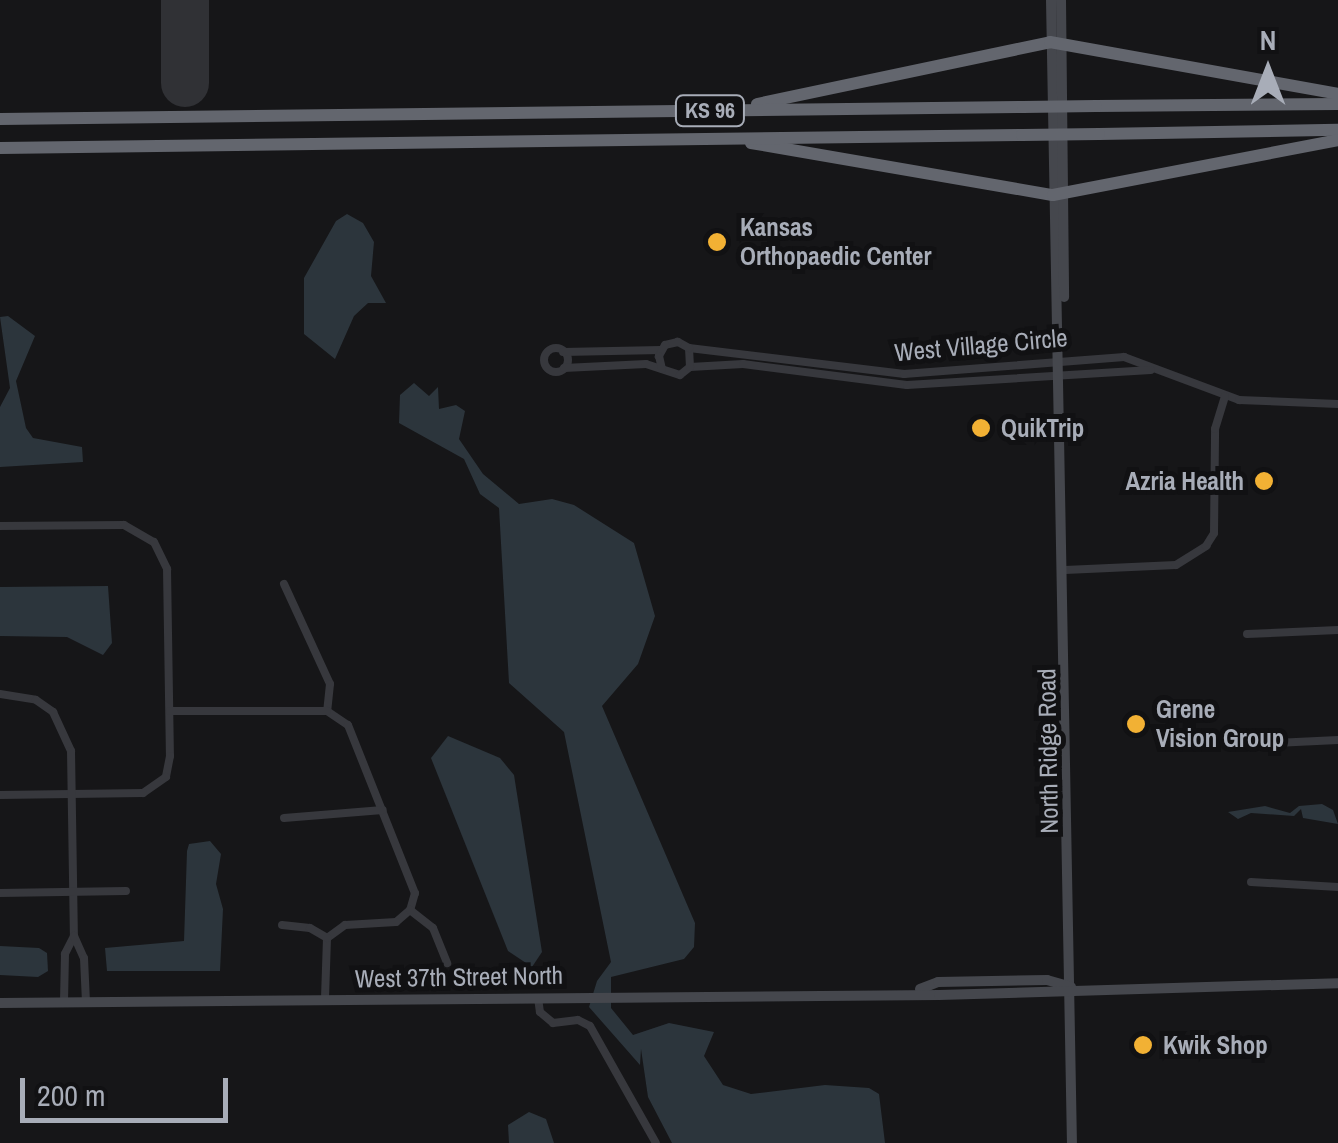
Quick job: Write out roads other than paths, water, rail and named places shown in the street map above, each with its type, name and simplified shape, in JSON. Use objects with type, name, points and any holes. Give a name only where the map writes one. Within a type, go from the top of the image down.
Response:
[{"type":"highway","points":[[703,111],[1057,42],[1338,94]]},
{"type":"highway","name":"KS 96","points":[[0,120],[1338,104]]},
{"type":"highway","name":"KS 96","points":[[0,148],[1338,130]]},
{"type":"highway","points":[[695,137],[1060,195],[1338,140]]},
{"type":"street","name":"North Ridge Road","points":[[1051,0],[1057,42]]},
{"type":"street","name":"North Ridge Road","points":[[1061,0],[1057,42],[1072,1143]]},
{"type":"street","points":[[678,342],[689,348],[690,367],[673,376],[662,369],[564,368],[552,372],[544,361],[550,350],[660,350],[678,342]]},
{"type":"street","name":"West Village Circle","points":[[689,348],[904,374],[1062,358],[1124,356],[1225,396],[1264,404],[1338,404]]},
{"type":"street","points":[[660,350],[662,369]]},
{"type":"street","points":[[564,352],[564,368]]},
{"type":"street","name":"West Village Circle","points":[[690,367],[742,364],[907,385],[1155,370]]},
{"type":"street","points":[[1065,570],[1176,565],[1198,553],[1214,533],[1215,429],[1225,396]]},
{"type":"street","points":[[0,526],[124,525],[154,542],[168,569],[170,711],[166,777],[143,793],[0,795]]},
{"type":"street","points":[[284,584],[330,684],[328,710]]},
{"type":"street","points":[[1247,634],[1338,630]]},
{"type":"street","points":[[0,694],[36,700],[62,725],[72,794],[74,936],[84,958],[86,1002]]},
{"type":"street","points":[[170,711],[328,710],[348,725],[413,882],[410,910],[396,922],[344,925],[327,938]]},
{"type":"street","points":[[1256,744],[1338,740]]},
{"type":"street","points":[[284,818],[383,810]]},
{"type":"street","points":[[1251,882],[1338,887]]},
{"type":"street","points":[[0,892],[126,891]]},
{"type":"street","points":[[410,910],[433,928],[447,963]]},
{"type":"street","points":[[282,925],[301,925],[327,938]]},
{"type":"street","points":[[64,1002],[65,954],[74,936]]},
{"type":"street","points":[[325,999],[327,938]]},
{"type":"street","name":"West 37th Street North","points":[[0,1003],[918,990],[1048,993],[1072,988],[1338,983]]},
{"type":"street","points":[[538,996],[544,1018],[590,1026],[656,1143]]},
{"type":"place","name":"Kansas Orthopaedic Center","points":[[717,242]]},
{"type":"place","name":"QuikTrip","points":[[981,428]]},
{"type":"place","name":"Azria Health","points":[[1264,481]]},
{"type":"place","name":"Grene Vision Group","points":[[1136,724]]},
{"type":"place","name":"Kwik Shop","points":[[1143,1045]]}]
